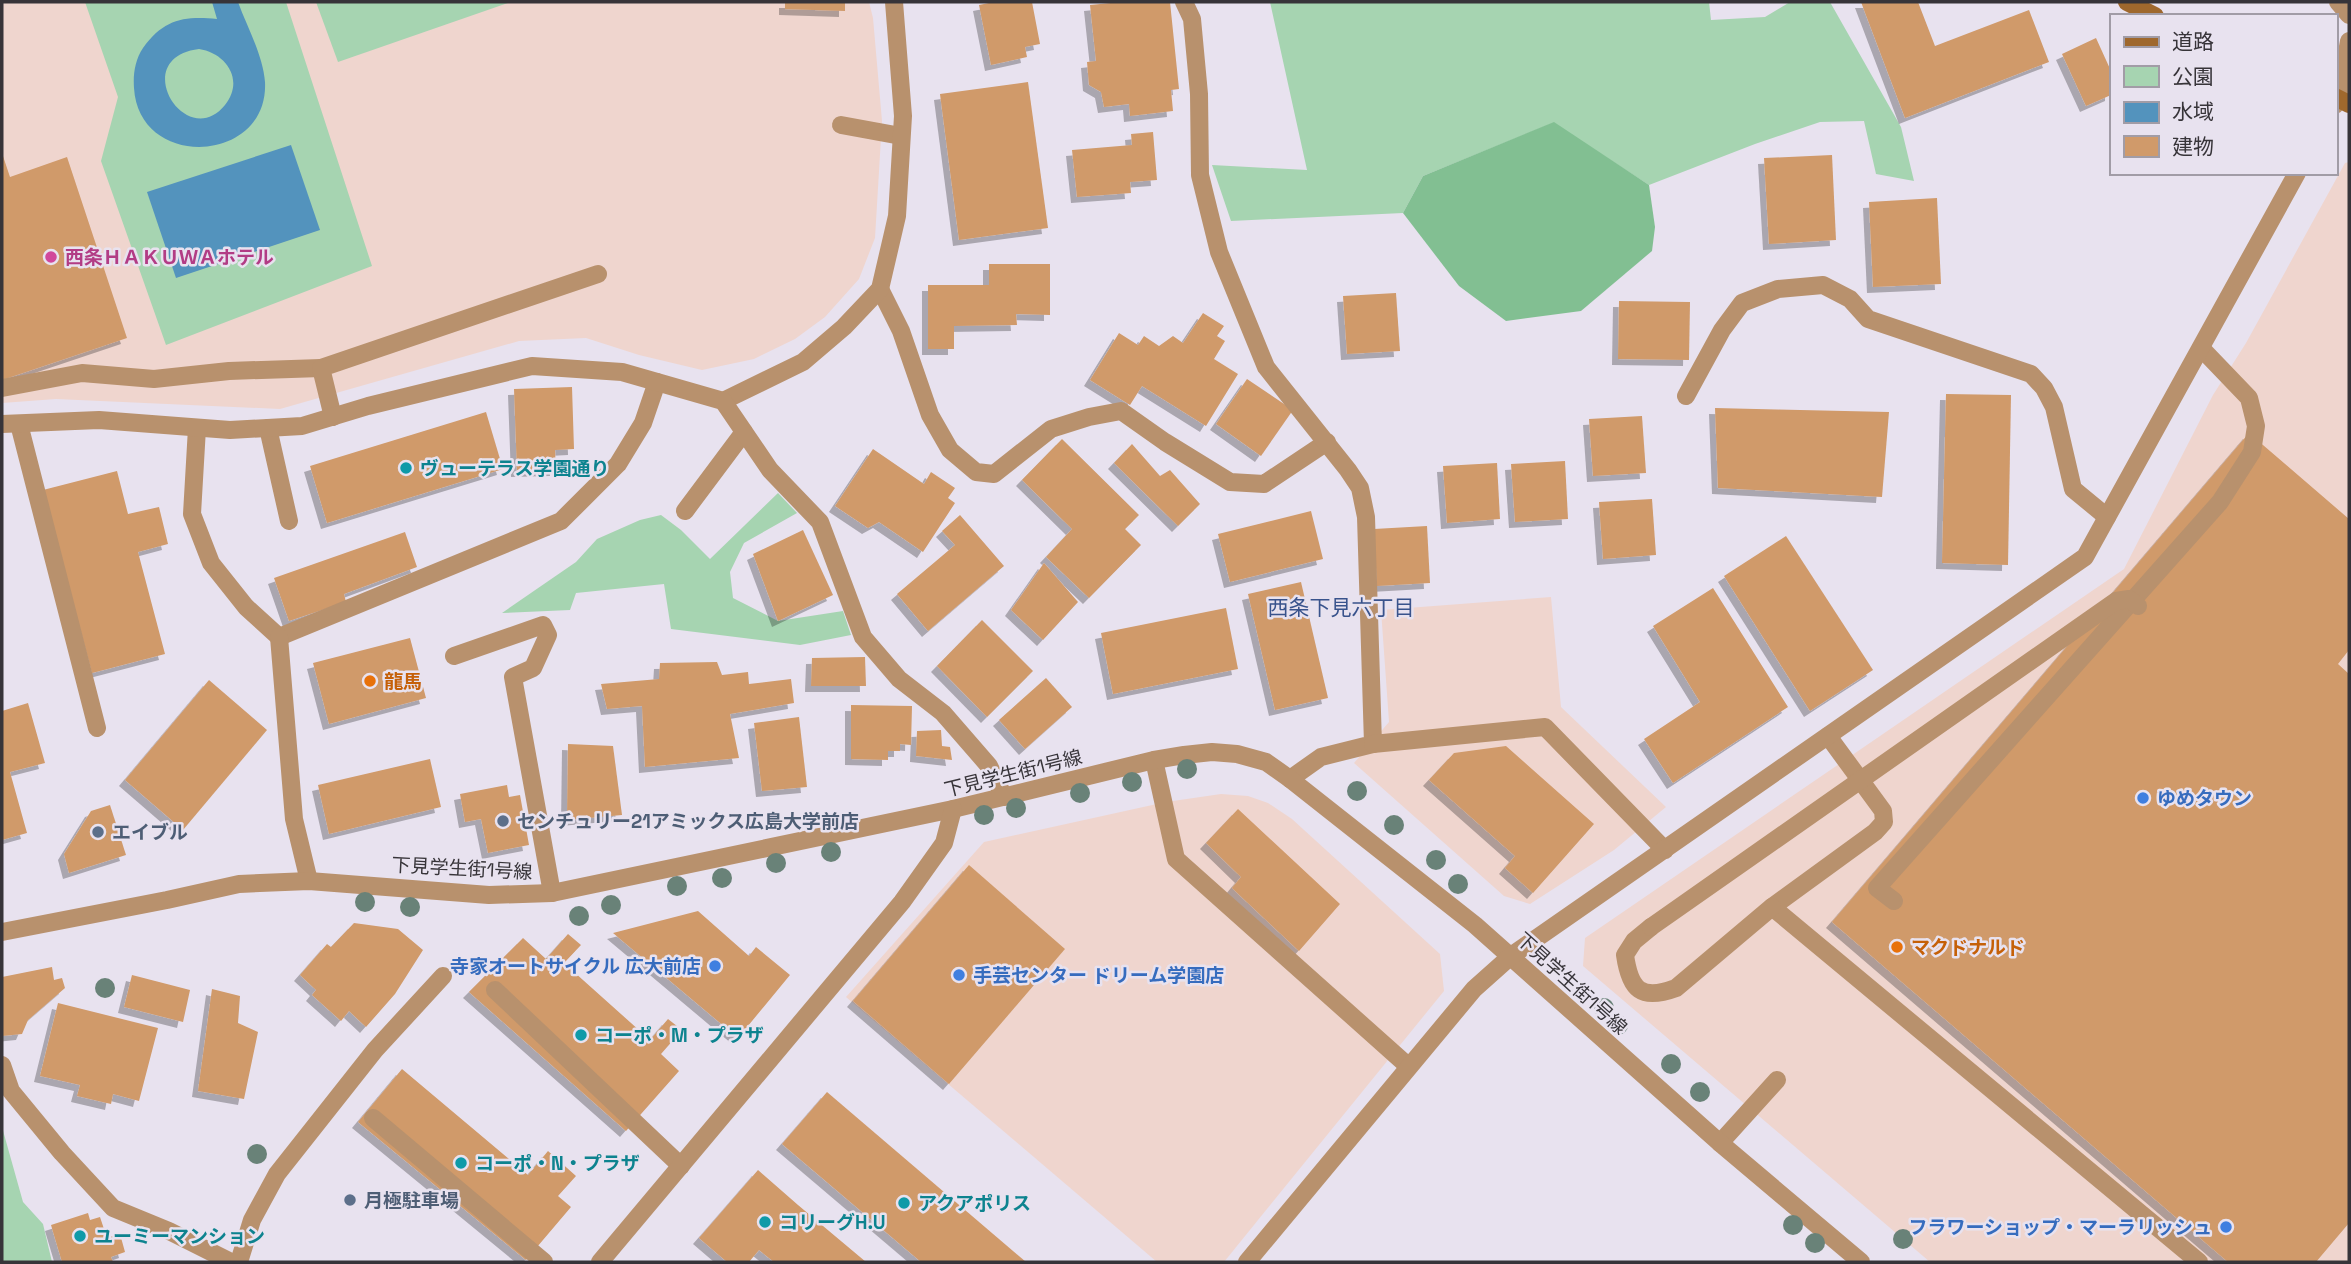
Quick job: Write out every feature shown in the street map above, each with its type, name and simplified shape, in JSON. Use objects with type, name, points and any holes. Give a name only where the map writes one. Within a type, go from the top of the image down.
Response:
[{"type":"main road","points":[[2127,2],[2151,14]]},
{"type":"street","points":[[723,401],[803,362],[844,327],[880,289],[897,216],[903,116],[894,2]]},
{"type":"street","points":[[1184,2],[1192,19],[1199,94],[1200,175],[1219,252],[1266,367],[1327,442],[1360,488],[1366,517],[1373,744]]},
{"type":"street","points":[[2338,2],[2349,15]]},
{"type":"street","points":[[2340,101],[2349,41]]},
{"type":"street","points":[[841,125],[901,136]]},
{"type":"street","points":[[1247,1262],[1474,989],[1511,956],[2085,557],[2296,175]]},
{"type":"street","points":[[2,388],[82,373],[154,379],[229,371],[321,368],[598,274]]},
{"type":"street","points":[[1686,396],[1722,330],[1742,303],[1778,289],[1823,285],[1850,299],[1868,319],[2031,374],[2045,388],[2054,407],[2073,489],[2107,517]]},
{"type":"street","points":[[880,289],[901,331],[930,415],[950,450],[976,472],[994,474],[1051,429],[1089,417],[1121,411],[1230,482],[1265,484],[1327,442]]},
{"type":"street","points":[[1895,901],[1878,888],[2220,502],[2252,452],[2256,426],[2249,398],[2201,348]]},
{"type":"street","points":[[97,729],[10,424],[99,420],[230,430],[302,426],[532,366],[622,372],[723,401],[770,470],[820,522],[863,637],[899,679],[943,713],[989,766],[1004,797]]},
{"type":"street","points":[[321,368],[333,416]]},
{"type":"street","points":[[279,638],[561,521],[618,464],[643,423],[657,382]]},
{"type":"street","points":[[197,428],[192,514],[211,563],[246,607],[279,638],[294,819],[309,881]]},
{"type":"street","points":[[268,428],[289,521]]},
{"type":"street","points":[[685,511],[744,432]]},
{"type":"street","points":[[1828,736],[1883,811],[1884,822],[1875,832],[1772,907],[1676,988],[1658,995],[1644,993],[1632,982],[1625,955],[1634,941],[1651,927],[2116,601],[2129,599],[2138,606]]},
{"type":"street","points":[[454,656],[543,625],[548,635],[533,668],[513,677],[552,894]]},
{"type":"street","points":[[1290,779],[1321,757],[1373,744],[1545,727],[1665,850]]},
{"type":"street","name":"下見学生街1号線","points":[[2,932],[239,884],[309,881],[489,895],[552,894],[953,809],[1154,760],[1212,752],[1237,754],[1266,762],[1290,779],[1511,956],[1720,1143],[1861,1262]]},
{"type":"street","points":[[1154,760],[1176,859],[1408,1066]]},
{"type":"street","points":[[600,1262],[902,902],[944,843],[953,809]]},
{"type":"street","points":[[1772,907],[2199,1262]]},
{"type":"street","points":[[239,1262],[252,1220],[277,1174],[375,1050],[443,976]]},
{"type":"street","points":[[495,990],[681,1166]]},
{"type":"street","points":[[2,1065],[11,1091],[62,1153],[113,1208],[169,1231],[231,1262]]},
{"type":"street","points":[[1720,1143],[1776,1080]]},
{"type":"street","points":[[373,1118],[544,1262]]},
{"type":"shaded area","points":[[2,2],[869,2],[873,18],[882,121],[875,238],[859,279],[825,317],[795,339],[754,359],[702,370],[639,355],[586,338],[519,341],[280,409],[56,399],[2,403]]},
{"type":"shaded area","points":[[2349,162],[2349,1262],[1930,1262],[1583,966],[1585,938],[2124,569],[2213,395],[2246,343],[2345,163]]},
{"type":"shaded area","points":[[1551,597],[1561,707],[1666,807],[1614,850],[1530,904],[1504,896],[1354,763],[1389,722],[1381,610]]},
{"type":"shaded area","points":[[1221,794],[1248,796],[1268,803],[1292,819],[1440,954],[1444,991],[1224,1262],[1157,1262],[846,997],[984,842],[1166,802]]},
{"type":"green space","points":[[85,2],[286,2],[372,266],[166,345],[101,161],[118,97]]},
{"type":"green space","points":[[316,2],[511,2],[338,62]]},
{"type":"green space","points":[[1270,2],[1709,2],[1711,20],[1765,17],[1790,2],[1830,2],[1901,127],[1914,181],[1876,174],[1864,121],[1820,122],[1649,185],[1553,123],[1423,176],[1403,213],[1231,221],[1212,165],[1307,170]]},
{"type":"green space","points":[[1554,122],[1649,185],[1655,227],[1652,251],[1581,311],[1506,321],[1459,286],[1403,213],[1423,176]]},
{"type":"green space","points":[[778,493],[797,513],[744,543],[730,572],[733,598],[778,621],[843,611],[851,635],[800,645],[671,629],[664,584],[576,593],[570,610],[502,613],[576,562],[597,539],[640,520],[661,515],[681,530],[710,559]]},
{"type":"green space","points":[[2,1127],[23,1202],[43,1224],[52,1262],[2,1262]]},
{"type":"water","points":[[212,2],[238,2],[264,72],[261,109],[247,129],[227,142],[203,147],[179,144],[157,134],[141,115],[134,88],[136,62],[151,38],[167,25],[185,19],[217,19]],"holes":[[[199,49],[209,52],[230,69],[233,77],[231,96],[225,105],[210,117],[194,118],[181,111],[170,98],[165,83],[167,68],[178,56]]]},
{"type":"water","points":[[291,145],[320,230],[176,278],[147,192]]},
{"type":"building","points":[[785,2],[845,2],[845,11],[785,9]]},
{"type":"building","points":[[994,2],[1032,2],[1040,44],[1025,47],[1027,57],[991,65],[979,5]]},
{"type":"building","points":[[1170,2],[1179,89],[1171,90],[1173,111],[1130,116],[1129,104],[1104,107],[1101,92],[1089,85],[1087,62],[1096,61],[1090,5]]},
{"type":"building","points":[[1861,2],[1918,2],[1935,46],[2029,10],[2049,62],[1905,118]]},
{"type":"building","points":[[2096,38],[2110,69],[2110,95],[2086,106],[2062,54]]},
{"type":"building","points":[[1028,82],[1048,228],[959,240],[940,94]]},
{"type":"building","points":[[1153,132],[1157,180],[1130,182],[1131,193],[1077,197],[1072,150],[1132,145],[1131,134]]},
{"type":"building","name":"西条ＨＡＫＵＷＡホテル","points":[[2,153],[10,177],[67,157],[127,338],[2,380]]},
{"type":"building","points":[[1832,155],[1836,240],[1769,244],[1764,158]]},
{"type":"building","points":[[1937,198],[1941,284],[1873,287],[1869,202]]},
{"type":"building","points":[[989,264],[1050,264],[1050,315],[1016,314],[1017,325],[954,326],[954,349],[928,349],[928,285],[989,285]]},
{"type":"building","points":[[1396,293],[1400,351],[1347,354],[1343,296]]},
{"type":"building","points":[[1619,301],[1690,302],[1689,360],[1618,359]]},
{"type":"building","points":[[1203,313],[1224,326],[1217,336],[1225,341],[1214,359],[1238,374],[1206,426],[1142,386],[1130,405],[1090,380],[1119,333],[1138,345],[1144,336],[1159,346],[1173,336],[1183,343]]},
{"type":"building","points":[[1247,379],[1293,410],[1261,456],[1216,424]]},
{"type":"building","points":[[572,387],[574,449],[555,450],[556,470],[517,471],[514,389]]},
{"type":"building","points":[[1946,394],[2011,395],[2008,565],[1942,563]]},
{"type":"building","points":[[1715,408],[1889,412],[1882,497],[1718,488]]},
{"type":"building","name":"ヴューテラス学園通り","points":[[486,412],[503,469],[327,523],[310,466]]},
{"type":"building","points":[[1642,416],[1646,473],[1593,476],[1589,419]]},
{"type":"building","name":"ゆめタウン","points":[[2249,433],[2349,519],[2349,650],[2338,664],[2349,674],[2349,1223],[2316,1262],[2228,1262],[1832,922]]},
{"type":"building","points":[[1062,439],[1139,515],[1125,529],[1141,545],[1089,598],[1046,557],[1072,529],[1022,480]]},
{"type":"building","points":[[1132,444],[1160,476],[1170,470],[1200,504],[1178,526],[1114,463]]},
{"type":"building","points":[[873,449],[924,484],[931,472],[955,488],[948,498],[955,503],[923,552],[879,522],[868,528],[835,506]]},
{"type":"building","points":[[1565,461],[1568,519],[1515,522],[1511,464]]},
{"type":"building","points":[[1497,463],[1500,519],[1447,523],[1443,466]]},
{"type":"building","points":[[117,471],[128,514],[159,507],[168,544],[138,552],[165,654],[92,673],[43,490]]},
{"type":"building","points":[[1652,499],[1656,555],[1603,559],[1599,502]]},
{"type":"building","points":[[1311,511],[1323,559],[1230,582],[1218,534]]},
{"type":"building","points":[[960,515],[1004,566],[928,631],[897,594],[955,545],[942,531]]},
{"type":"building","points":[[1427,526],[1430,583],[1377,586],[1374,529]]},
{"type":"building","points":[[803,530],[833,595],[778,621],[753,554]]},
{"type":"building","points":[[405,532],[417,567],[344,594],[346,602],[289,621],[274,578]]},
{"type":"building","points":[[1786,536],[1873,670],[1810,711],[1724,576]]},
{"type":"building","points":[[1044,563],[1078,602],[1043,640],[1011,610]]},
{"type":"building","points":[[1301,582],[1328,698],[1275,710],[1248,594]]},
{"type":"building","points":[[1713,588],[1788,707],[1673,783],[1644,739],[1700,702],[1653,626]]},
{"type":"building","points":[[1226,608],[1238,669],[1113,694],[1101,633]]},
{"type":"building","points":[[982,620],[1033,671],[987,717],[937,666]]},
{"type":"building","name":"龍馬","points":[[410,638],[426,698],[329,724],[313,663]]},
{"type":"building","points":[[865,657],[866,686],[811,686],[812,658]]},
{"type":"building","points":[[717,662],[722,675],[748,672],[749,684],[791,679],[794,703],[730,714],[739,758],[645,767],[642,706],[607,709],[601,684],[659,679],[660,663]]},
{"type":"building","points":[[1046,678],[1072,707],[1025,749],[999,720]]},
{"type":"building","points":[[209,680],[267,730],[183,830],[125,780]]},
{"type":"building","points":[[28,703],[45,763],[10,772],[27,833],[2,840],[2,711]]},
{"type":"building","points":[[851,705],[912,706],[911,745],[900,744],[900,751],[888,751],[888,760],[851,759]]},
{"type":"building","points":[[799,717],[807,787],[762,791],[754,723]]},
{"type":"building","points":[[941,730],[942,746],[950,747],[952,760],[916,756],[917,731]]},
{"type":"building","points":[[568,744],[613,746],[622,815],[567,820]]},
{"type":"building","points":[[1506,746],[1594,824],[1533,893],[1505,868],[1515,856],[1429,780],[1454,753]]},
{"type":"building","points":[[430,759],[441,807],[329,834],[318,785]]},
{"type":"building","name":"センチュリー21アミックス広島大学前店","points":[[507,785],[509,797],[520,795],[529,845],[488,853],[481,819],[465,822],[460,794]]},
{"type":"building","name":"エイブル","points":[[110,805],[126,855],[69,873],[64,854],[91,811]]},
{"type":"building","points":[[1238,809],[1340,904],[1299,951],[1232,888],[1241,877],[1206,843]]},
{"type":"building","name":"手芸センター ドリーム学園店","points":[[969,865],[1065,949],[949,1084],[853,1001]]},
{"type":"building","name":"寺家オートサイクル 広大前店","points":[[698,911],[749,956],[756,947],[790,975],[738,1038],[613,933]]},
{"type":"building","points":[[354,923],[398,929],[423,950],[395,994],[366,1027],[349,1011],[341,1021],[312,995],[316,990],[300,975],[327,944],[331,947]]},
{"type":"building","name":"コーポ・M・プラザ","points":[[568,934],[581,945],[564,963],[650,1040],[668,1019],[682,1030],[661,1054],[679,1071],[626,1131],[469,992],[523,938],[546,959]]},
{"type":"building","points":[[52,967],[54,980],[62,978],[65,988],[28,1020],[22,1034],[2,1036],[2,977]]},
{"type":"building","points":[[132,975],[190,990],[183,1022],[124,1007]]},
{"type":"building","points":[[212,989],[240,996],[238,1023],[258,1032],[244,1099],[198,1091]]},
{"type":"building","points":[[58,1003],[158,1028],[139,1101],[113,1094],[111,1104],[77,1096],[80,1085],[40,1076]]},
{"type":"building","name":"コーポ・N・プラザ","points":[[402,1069],[528,1175],[548,1151],[576,1176],[558,1196],[571,1207],[526,1260],[358,1122]]},
{"type":"building","name":"アクアポリス","points":[[827,1092],[1026,1262],[921,1262],[782,1144]]},
{"type":"building","name":"コリーグH.U","points":[[758,1170],[866,1262],[774,1262],[759,1250],[749,1262],[727,1262],[699,1238]]},
{"type":"building","name":"ユーミーマンション","points":[[88,1213],[90,1220],[100,1217],[107,1238],[120,1234],[125,1252],[111,1257],[113,1262],[62,1262],[51,1225]]},
{"type":"place","name":"西条ＨＡＫＵＷＡホテル","points":[[51,257]]},
{"type":"place","name":"ヴューテラス学園通り","points":[[406,468]]},
{"type":"place","name":"龍馬","points":[[370,681]]},
{"type":"place","name":"ゆめタウン","points":[[2143,798]]},
{"type":"place","name":"センチュリー21アミックス広島大学前店","points":[[503,821]]},
{"type":"place","name":"エイブル","points":[[98,832]]},
{"type":"place","name":"マクドナルド","points":[[1897,947]]},
{"type":"place","name":"寺家オートサイクル 広大前店","points":[[715,966]]},
{"type":"place","name":"手芸センター ドリーム学園店","points":[[959,975]]},
{"type":"place","name":"コーポ・M・プラザ","points":[[581,1035]]},
{"type":"place","name":"コーポ・N・プラザ","points":[[461,1163]]},
{"type":"place","name":"月極駐車場","points":[[350,1200]]},
{"type":"place","name":"アクアポリス","points":[[904,1203]]},
{"type":"place","name":"コリーグH.U","points":[[765,1222]]},
{"type":"place","name":"フラワーショップ・マーラリッシュ","points":[[2226,1227]]},
{"type":"place","name":"ユーミーマンション","points":[[80,1236]]},
{"type":"district","name":"西条下見六丁目","points":[[1341,608]]}]
